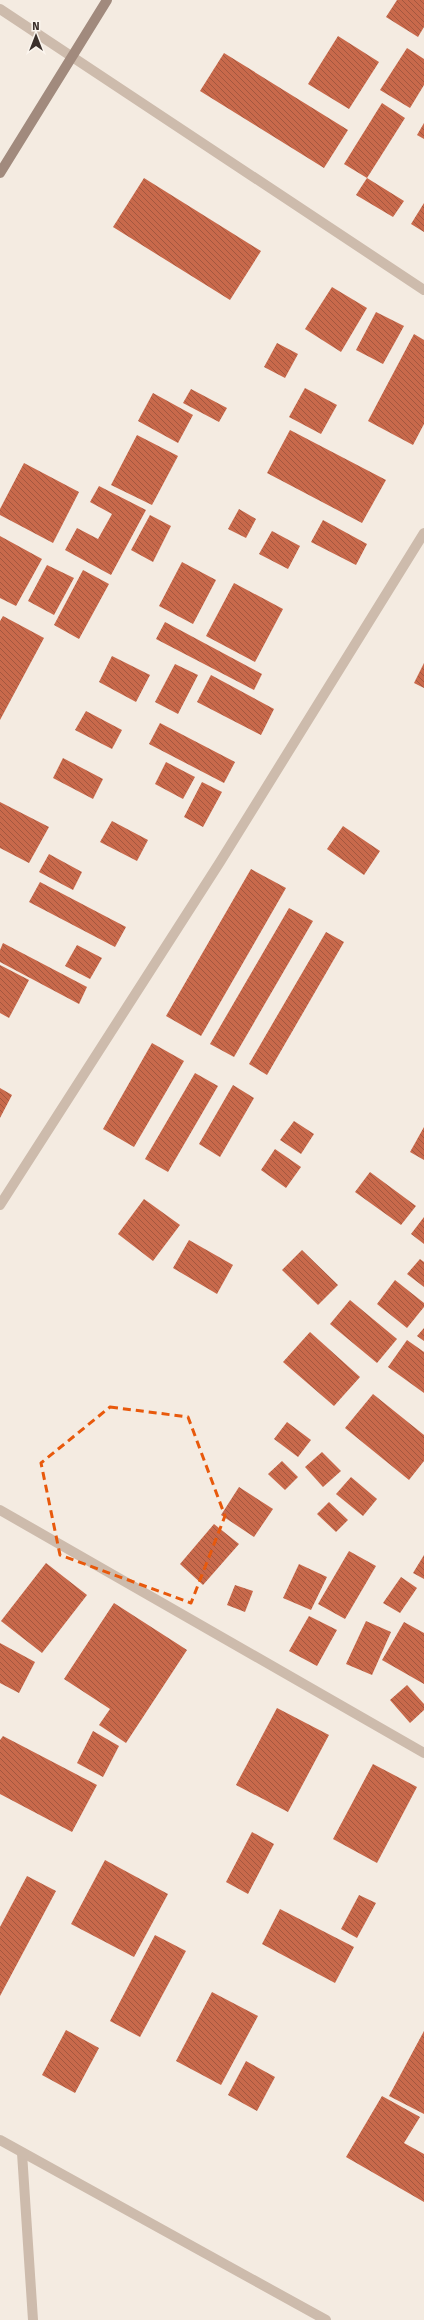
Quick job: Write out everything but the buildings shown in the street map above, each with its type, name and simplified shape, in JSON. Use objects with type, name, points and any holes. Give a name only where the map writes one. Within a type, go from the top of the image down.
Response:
[{"type":"main road","points":[[0,172],[107,0]]},
{"type":"street","points":[[0,9],[424,290]]},
{"type":"street","points":[[0,1205],[220,862],[424,533]]},
{"type":"street","points":[[0,1510],[424,1753]]},
{"type":"street","points":[[0,2140],[326,2320]]},
{"type":"street","points":[[22,2152],[33,2320]]},
{"type":"highlighted area","points":[[110,1407],[188,1417],[225,1516],[191,1603],[60,1555],[41,1463]]}]
